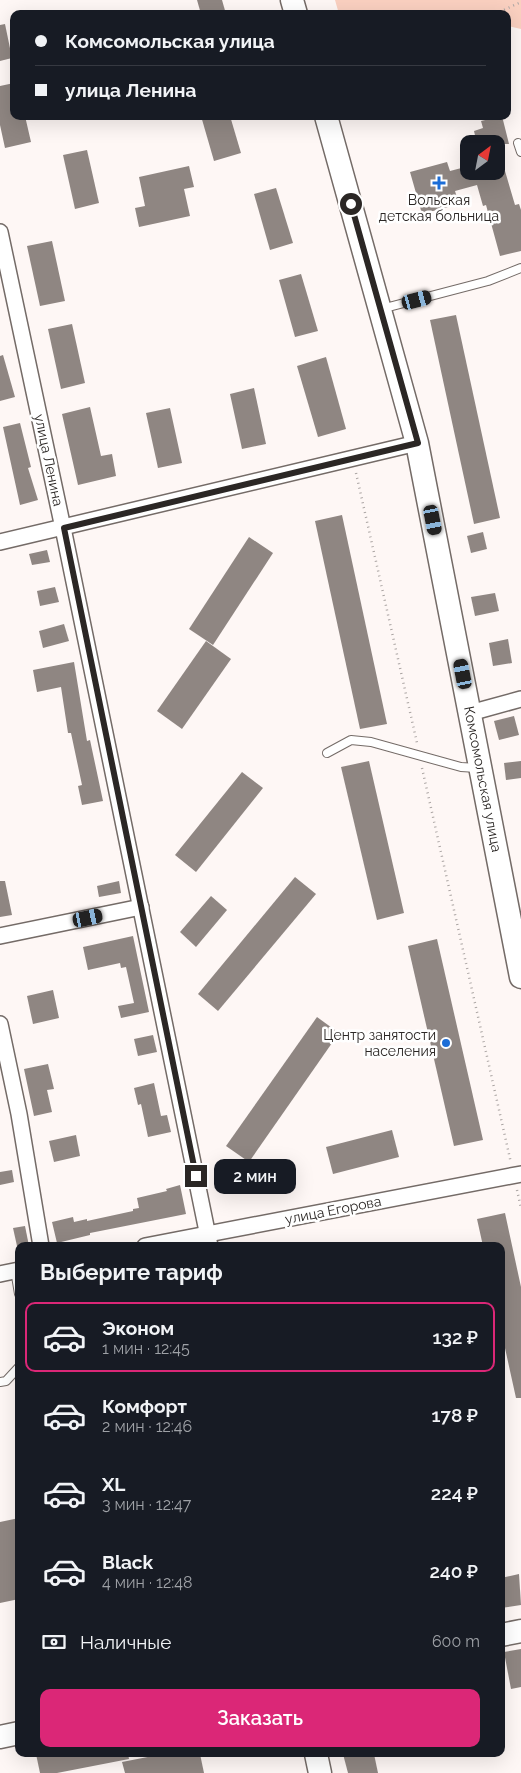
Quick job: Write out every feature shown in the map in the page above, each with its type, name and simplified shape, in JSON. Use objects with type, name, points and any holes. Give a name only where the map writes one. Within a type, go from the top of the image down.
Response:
[{"type":"main road","name":"Комсомольская улица","points":[[327,120],[382,309],[418,443],[521,977]]},
{"type":"main road","points":[[505,1634],[521,1631]]},
{"type":"main road","points":[[0,1736],[15,1734]]},
{"type":"main road","points":[[317,1757],[320,1773]]},
{"type":"street","name":"улица Ленина","points":[[0,232],[64,528],[208,1240]]},
{"type":"street","points":[[0,542],[418,443]]},
{"type":"street","points":[[470,713],[521,699]]},
{"type":"street","points":[[0,936],[142,907]]},
{"type":"street","points":[[0,1024],[19,1114],[40,1242]]},
{"type":"street","name":"улица Егорова","points":[[187,1242],[208,1240],[517,1175]]},
{"type":"lane","points":[[518,143],[521,152]]},
{"type":"lane","points":[[382,309],[488,280],[521,268]]},
{"type":"lane","points":[[327,753],[351,740],[371,742],[419,753],[461,767],[481,769]]},
{"type":"lane","points":[[0,1382],[6,1381],[15,1371]]},
{"type":"path","points":[[504,10],[521,2]]},
{"type":"path","points":[[353,458],[517,1175],[521,1208]]},
{"type":"shaded area","points":[[335,0],[521,0],[521,29],[511,27],[511,10],[338,10]]},
{"type":"building","points":[[197,0],[222,0],[225,10],[200,10]]},
{"type":"building","points":[[5,24],[10,58],[0,61],[0,25]]},
{"type":"building","points":[[10,84],[10,120],[26,120],[31,142],[5,148],[0,125],[0,86]]},
{"type":"building","points":[[202,120],[231,120],[241,153],[214,161]]},
{"type":"building","points":[[503,120],[509,144],[505,144],[505,135],[475,135],[474,131],[483,128],[481,121]]},
{"type":"building","points":[[87,150],[99,203],[75,209],[63,155]]},
{"type":"building","name":"Вольская детская больница","points":[[447,162],[450,171],[460,168],[460,180],[505,180],[505,171],[515,205],[519,204],[521,210],[521,251],[500,256],[486,205],[483,206],[477,185],[455,191],[459,204],[422,214],[410,172]]},
{"type":"building","points":[[189,166],[194,187],[184,189],[190,216],[139,227],[135,208],[145,206],[139,177]]},
{"type":"building","points":[[276,188],[293,243],[270,250],[254,194]]},
{"type":"building","points":[[52,241],[65,301],[40,306],[27,246]]},
{"type":"building","points":[[301,274],[318,331],[295,337],[279,280]]},
{"type":"building","points":[[456,315],[500,518],[474,524],[430,320]]},
{"type":"building","points":[[72,324],[85,383],[61,389],[48,329]]},
{"type":"building","points":[[3,355],[15,397],[0,401],[0,356]]},
{"type":"building","points":[[326,357],[346,429],[318,437],[297,366]]},
{"type":"building","points":[[254,388],[266,444],[242,449],[230,394]]},
{"type":"building","points":[[90,407],[101,456],[112,454],[116,476],[78,485],[62,414]]},
{"type":"building","points":[[170,408],[182,463],[158,468],[146,413]]},
{"type":"building","points":[[20,423],[31,467],[28,468],[38,500],[20,505],[3,427]]},
{"type":"building","points":[[342,515],[387,724],[360,729],[315,521]]},
{"type":"building","points":[[483,532],[487,549],[471,553],[467,536]]},
{"type":"building","points":[[249,537],[273,553],[213,645],[189,629]]},
{"type":"building","points":[[47,550],[50,562],[32,565],[29,554]]},
{"type":"building","points":[[55,587],[59,602],[40,606],[37,591]]},
{"type":"building","points":[[495,593],[499,611],[475,616],[471,597]]},
{"type":"building","points":[[64,624],[69,641],[43,648],[39,631]]},
{"type":"building","points":[[508,639],[512,663],[493,666],[489,643]]},
{"type":"building","points":[[206,641],[231,659],[182,729],[157,711]]},
{"type":"building","points":[[74,662],[87,741],[90,740],[103,801],[82,805],[78,786],[82,785],[71,733],[68,733],[61,687],[37,692],[33,670]]},
{"type":"building","points":[[514,716],[519,735],[499,740],[494,721]]},
{"type":"building","points":[[369,761],[404,913],[377,920],[341,767]]},
{"type":"building","points":[[521,761],[521,778],[506,780],[504,763]]},
{"type":"building","points":[[242,772],[263,788],[196,872],[175,855]]},
{"type":"building","points":[[295,877],[316,894],[218,1011],[198,994]]},
{"type":"building","points":[[0,881],[5,881],[12,915],[0,917]]},
{"type":"building","points":[[119,881],[121,893],[99,897],[97,886]]},
{"type":"building","points":[[211,896],[227,910],[196,947],[180,932]]},
{"type":"building","points":[[133,936],[149,1012],[121,1018],[118,1006],[134,1003],[126,967],[121,968],[120,963],[88,970],[83,947]]},
{"type":"building","name":"Центр занятости населения","points":[[437,939],[483,1140],[454,1146],[408,946]]},
{"type":"building","points":[[53,990],[59,1018],[33,1024],[27,996]]},
{"type":"building","points":[[317,1017],[339,1033],[249,1162],[226,1146]]},
{"type":"building","points":[[153,1035],[157,1052],[138,1056],[134,1039]]},
{"type":"building","points":[[48,1064],[54,1089],[47,1090],[52,1112],[34,1116],[24,1069]]},
{"type":"building","points":[[154,1083],[161,1116],[167,1115],[171,1132],[148,1137],[141,1104],[138,1105],[134,1088]]},
{"type":"building","points":[[392,1130],[399,1157],[333,1174],[326,1147]]},
{"type":"building","points":[[76,1135],[80,1156],[54,1162],[49,1141]]},
{"type":"building","points":[[12,1170],[14,1182],[0,1185],[0,1172]]},
{"type":"building","points":[[180,1185],[186,1214],[90,1233],[90,1235],[57,1242],[52,1222],[73,1217],[74,1222],[87,1219],[87,1221],[133,1211],[133,1209],[139,1208],[137,1198],[167,1191],[166,1189]]},
{"type":"building","points":[[505,1213],[521,1287],[521,1398],[516,1398],[505,1348],[505,1242],[482,1242],[477,1219]]},
{"type":"building","points":[[25,1226],[28,1242],[16,1242],[13,1228]]},
{"type":"building","points":[[15,1519],[15,1600],[0,1603],[0,1522]]},
{"type":"building","points":[[519,1574],[521,1605],[505,1607],[505,1577]]},
{"type":"building","points":[[521,1649],[521,1687],[511,1689],[505,1652]]},
{"type":"building","points":[[37,1757],[129,1757],[129,1759],[57,1773],[40,1773]]},
{"type":"building","points":[[148,1757],[201,1757],[204,1773],[125,1773],[122,1762]]},
{"type":"building","points":[[344,1757],[375,1757],[378,1773],[348,1773]]},
{"type":"place","name":"Вольская детская больница","points":[[439,183]]},
{"type":"place","name":"Центр занятости населения","points":[[446,1043]]},
{"type":"route","points":[[196,1176],[64,528],[418,443],[382,309],[351,204]]}]
